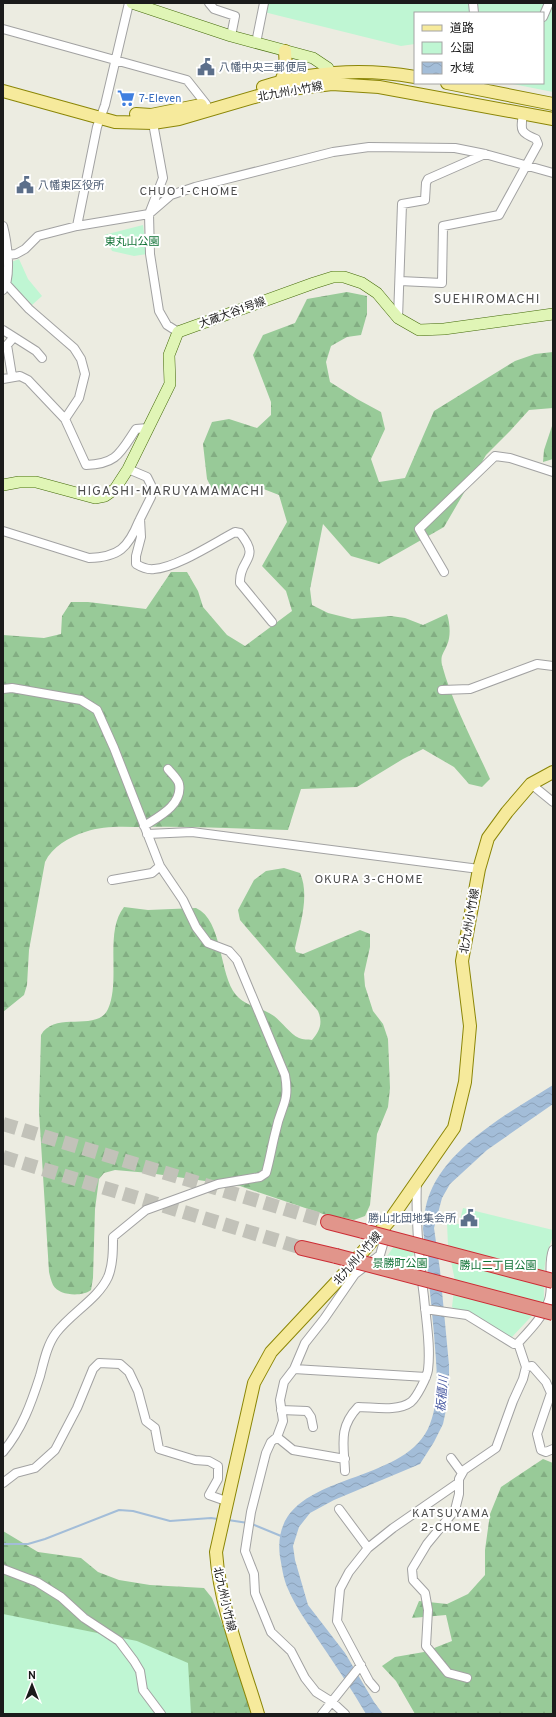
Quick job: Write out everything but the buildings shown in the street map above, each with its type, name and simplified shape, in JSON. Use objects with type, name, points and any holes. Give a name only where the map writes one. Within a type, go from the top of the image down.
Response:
[{"type":"highway","points":[[328,1222],[553,1281]]},
{"type":"highway","points":[[302,1248],[553,1313]]},
{"type":"main road","points":[[281,81],[286,69],[285,51]]},
{"type":"main road","name":"北九州小竹線","points":[[3,90],[115,122],[153,123],[179,119],[275,91],[331,78],[368,72],[414,77]]},
{"type":"main road","name":"北九州小竹線","points":[[100,117],[116,114],[151,115],[206,104],[281,81],[331,78],[553,120]]},
{"type":"main road","points":[[452,84],[553,104]]},
{"type":"main road","name":"北九州小竹線","points":[[258,1714],[236,1646],[218,1577],[216,1552],[226,1501],[254,1383],[271,1352],[342,1276],[390,1220],[454,1128],[465,1082],[470,1026],[462,961],[479,869],[488,838],[531,784],[553,772]]},
{"type":"street","points":[[77,226],[100,117],[105,105],[131,3],[231,36],[319,61],[328,68],[331,78]]},
{"type":"street","points":[[209,3],[214,9],[235,16],[231,36]]},
{"type":"street","points":[[256,43],[264,3]]},
{"type":"street","points":[[544,15],[549,3]]},
{"type":"street","points":[[3,29],[116,59],[187,80],[206,104]]},
{"type":"street","points":[[400,281],[442,283],[443,226],[499,216],[538,144],[536,139],[524,134],[522,130],[523,114]]},
{"type":"street","points":[[3,484],[36,482],[94,498],[105,496],[115,489],[128,469],[170,384],[169,355],[178,332],[167,325],[159,311],[150,254],[149,214],[163,178],[153,123]]},
{"type":"street","points":[[6,259],[25,249],[38,236],[77,226],[149,214],[171,195],[333,152],[369,147],[410,146],[455,148],[485,154],[553,173]]},
{"type":"street","points":[[398,318],[402,204],[425,200],[426,183],[428,180],[485,154]]},
{"type":"street","points":[[3,226],[6,259],[5,287],[74,348],[81,359],[85,374],[79,398],[65,419]]},
{"type":"street","name":"大蔵大谷1号線","points":[[178,332],[296,288],[333,277],[344,277],[362,283],[377,293],[398,318],[419,330],[428,331],[553,314]]},
{"type":"street","points":[[3,330],[36,350],[42,358]]},
{"type":"street","points":[[12,376],[7,345],[14,337]]},
{"type":"street","points":[[3,379],[12,376],[20,376],[28,380],[65,419],[86,465],[102,465],[119,455],[136,429],[148,428]]},
{"type":"street","points":[[444,572],[419,529],[495,456],[553,472]]},
{"type":"street","points":[[3,531],[88,558],[102,558],[118,553],[131,540],[150,497],[151,485],[147,477],[128,469]]},
{"type":"street","points":[[140,518],[141,537],[136,556],[136,564],[153,570],[175,564],[235,532],[240,533],[250,544],[250,552],[240,578],[240,583],[272,622]]},
{"type":"street","points":[[442,690],[470,689],[537,664],[553,666]]},
{"type":"street","points":[[3,689],[12,688],[81,700],[96,710],[114,748],[160,866],[183,900],[196,927],[208,943],[229,951],[237,960],[285,1075],[287,1093],[276,1128],[266,1173],[260,1177],[218,1184],[146,1210],[113,1237],[112,1255],[108,1277],[90,1299],[56,1333],[49,1346],[31,1405],[23,1423],[3,1452]]},
{"type":"street","points":[[144,826],[170,809],[178,794],[179,783],[168,769]]},
{"type":"street","points":[[531,784],[553,802]]},
{"type":"street","points":[[147,834],[192,832],[479,869]]},
{"type":"street","points":[[112,880],[152,873],[160,866]]},
{"type":"street","points":[[345,1471],[343,1430],[351,1414],[358,1407],[399,1407],[412,1402],[426,1377],[428,1347],[426,1309],[418,1243],[416,1206],[417,1181]]},
{"type":"street","points":[[345,1714],[332,1702],[316,1692],[305,1678],[291,1651],[271,1632],[255,1593],[254,1574],[245,1551],[251,1512],[266,1453],[271,1442],[277,1437],[283,1420],[280,1400],[284,1382],[294,1369],[305,1343],[324,1319],[355,1274],[380,1255],[390,1220]]},
{"type":"street","points":[[426,1309],[467,1316],[514,1344],[518,1343],[535,1324],[550,1299],[553,1250]]},
{"type":"street","points":[[467,1678],[448,1673],[426,1646],[428,1610],[425,1593],[413,1580],[412,1569],[427,1544],[455,1510],[459,1494],[458,1483],[462,1473],[496,1448],[513,1401],[524,1379],[526,1367],[518,1343]]},
{"type":"street","points":[[3,1483],[16,1473],[35,1468],[55,1450],[77,1408],[94,1369],[99,1364],[120,1364],[129,1372],[138,1391],[146,1421],[155,1428],[159,1449],[195,1460],[209,1461],[218,1466],[218,1479],[209,1495],[226,1501]]},
{"type":"street","points":[[526,1367],[532,1366],[546,1382],[551,1393],[537,1434],[541,1450],[546,1452],[553,1449]]},
{"type":"street","points":[[294,1369],[426,1377]]},
{"type":"street","points":[[281,1410],[307,1411],[311,1417],[312,1427]]},
{"type":"street","points":[[277,1437],[293,1450],[345,1459]]},
{"type":"street","points":[[451,1458],[462,1473]]},
{"type":"street","points":[[374,1688],[337,1621],[340,1589],[349,1572],[368,1548],[393,1528],[458,1483]]},
{"type":"street","points":[[339,1509],[368,1548]]},
{"type":"street","points":[[3,1569],[37,1582],[61,1597],[84,1618],[119,1642],[140,1671],[143,1690],[161,1714]]},
{"type":"street","points":[[322,1714],[344,1684],[361,1665]]},
{"type":"green space","points":[[266,3],[553,3],[553,92],[513,84],[544,84],[544,12],[414,12],[414,44],[401,46],[264,12]]},
{"type":"green space","name":"東丸山公園","points":[[143,225],[147,254],[134,256],[112,251],[104,235]]},
{"type":"green space","points":[[19,259],[28,279],[42,296],[32,305],[11,284],[9,263]]},
{"type":"green space","points":[[347,292],[367,296],[367,314],[361,335],[347,337],[331,346],[326,362],[330,382],[381,412],[385,429],[371,459],[379,482],[405,478],[434,411],[515,361],[535,354],[553,352],[553,408],[529,410],[486,455],[444,527],[379,564],[351,556],[323,524],[310,589],[312,605],[328,613],[352,619],[391,616],[405,618],[423,625],[447,614],[450,634],[442,656],[442,665],[451,694],[490,779],[482,787],[469,784],[454,767],[423,749],[403,759],[357,787],[301,789],[288,830],[115,827],[100,828],[79,834],[57,847],[45,862],[29,950],[27,985],[24,995],[3,1012],[3,635],[44,638],[61,634],[62,616],[71,602],[88,602],[146,609],[171,572],[187,572],[198,591],[203,607],[227,635],[245,646],[292,611],[286,591],[262,566],[287,522],[279,495],[261,488],[243,489],[222,496],[213,491],[207,479],[203,444],[212,422],[229,419],[257,428],[271,415],[271,402],[253,355],[263,335],[295,323],[307,299]]},
{"type":"green space","points":[[553,423],[553,459],[543,462],[544,450]]},
{"type":"green space","points":[[284,868],[300,873],[303,882],[303,910],[295,948],[296,952],[303,954],[360,930],[370,934],[370,947],[364,974],[365,986],[373,1011],[383,1024],[388,1039],[390,1088],[388,1107],[377,1134],[370,1205],[365,1216],[354,1220],[323,1214],[240,1186],[149,1173],[115,1170],[104,1173],[99,1179],[95,1209],[93,1278],[91,1290],[82,1294],[71,1294],[56,1289],[53,1285],[49,1272],[39,1111],[41,1035],[47,1028],[56,1024],[95,1020],[103,1016],[108,1009],[112,997],[115,929],[118,917],[124,907],[148,910],[196,908],[205,914],[211,924],[216,936],[226,975],[236,995],[244,1002],[274,1016],[289,1031],[299,1038],[312,1040],[320,1027],[320,1015],[318,1011],[240,920],[238,910],[254,880],[266,871]]},
{"type":"green space","name":"勝山二丁目公園","points":[[463,1208],[553,1230],[545,1263],[544,1303],[511,1338],[452,1307],[455,1281],[448,1246],[447,1223],[459,1224]]},
{"type":"green space","name":"景勝町公園","points":[[402,1234],[414,1237],[413,1279],[376,1273]]},
{"type":"green space","points":[[543,1459],[553,1463],[553,1714],[415,1714],[396,1681],[382,1666],[395,1657],[424,1652],[452,1641],[446,1615],[412,1618],[419,1601],[447,1604],[468,1594],[485,1575],[485,1550],[490,1514],[501,1487]]},
{"type":"green space","points":[[3,1531],[38,1552],[81,1558],[98,1572],[119,1580],[150,1585],[204,1588],[212,1598],[229,1641],[251,1714],[3,1714]]},
{"type":"green space","points":[[3,1614],[137,1641],[188,1663],[191,1714],[3,1714]]},
{"type":"water","name":"板櫃川","points":[[553,1085],[553,1104],[487,1150],[450,1184],[442,1198],[434,1228],[440,1270],[449,1365],[449,1396],[443,1424],[434,1442],[420,1464],[334,1500],[310,1513],[299,1527],[293,1546],[295,1560],[308,1605],[345,1653],[374,1702],[383,1714],[366,1714],[301,1614],[291,1595],[285,1581],[280,1557],[282,1528],[295,1508],[316,1493],[394,1461],[416,1445],[430,1424],[436,1402],[437,1379],[433,1321],[423,1229],[428,1198],[439,1176],[451,1160],[466,1145],[501,1118]]},
{"type":"waterway","points":[[3,1544],[28,1544],[45,1539],[119,1510],[133,1511],[170,1521],[211,1518],[218,1519]]},
{"type":"waterway","points":[[228,1520],[248,1523]]},
{"type":"waterway","points":[[252,1524],[281,1536]]},
{"type":"tunnel","points":[[3,1124],[328,1222]]},
{"type":"tunnel","points":[[3,1157],[302,1248]]},
{"type":"place","name":"八幡中央三郵便局","points":[[206,67]]},
{"type":"place","name":"7-Eleven","points":[[126,98]]},
{"type":"place","name":"八幡東区役所","points":[[25,185]]},
{"type":"place","name":"勝山北団地集会所","points":[[469,1218]]},
{"type":"district","name":"CHUO 1-CHOME","points":[[189,191]]},
{"type":"district","name":"SUEHIROMACHI","points":[[487,298]]},
{"type":"district","name":"HIGASHI-MARUYAMAMACHI","points":[[171,490]]},
{"type":"district","name":"OKURA 3-CHOME","points":[[369,879]]},
{"type":"district","name":"KATSUYAMA 2-CHOME","points":[[451,1520]]}]
